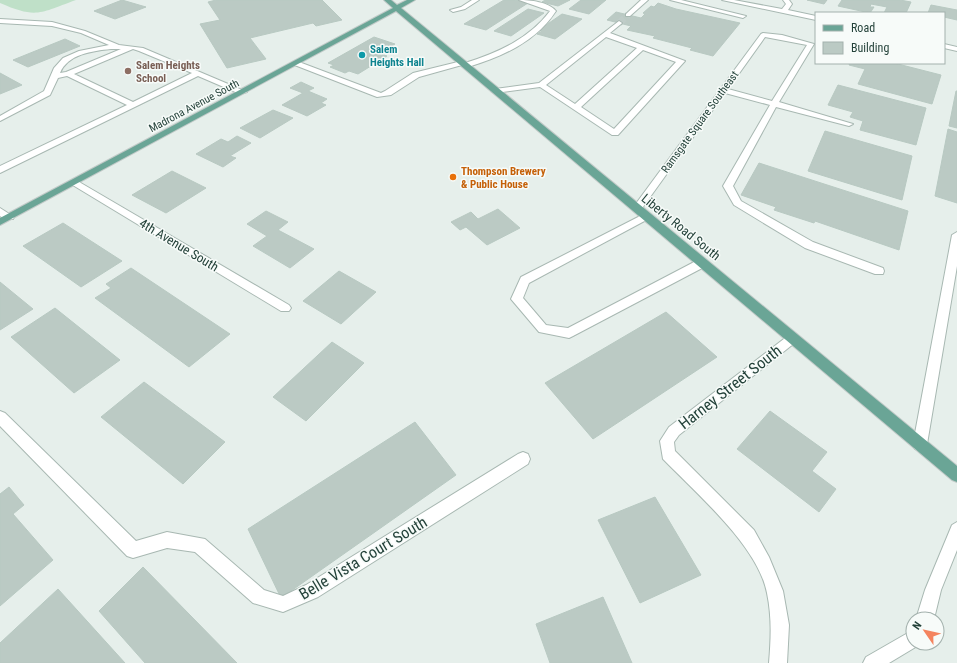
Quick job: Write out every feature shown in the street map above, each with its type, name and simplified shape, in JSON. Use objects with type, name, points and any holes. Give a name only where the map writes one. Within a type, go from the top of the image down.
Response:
[{"type":"main road","name":"Liberty Road South","points":[[387,0],[957,475]]},
{"type":"main road","name":"Madrona Avenue South","points":[[4,220],[296,64],[412,0]]},
{"type":"street","points":[[453,10],[463,8],[476,0]]},
{"type":"street","points":[[296,64],[380,95],[388,94],[416,75],[500,54],[527,38],[549,17],[553,11],[550,8],[522,0]]},
{"type":"street","points":[[628,15],[646,0]]},
{"type":"street","points":[[673,0],[743,16]]},
{"type":"street","points":[[725,0],[815,18]]},
{"type":"street","points":[[747,0],[764,4],[775,9]]},
{"type":"street","points":[[784,11],[789,4],[786,0]]},
{"type":"street","points":[[0,20],[58,25],[82,32],[117,46]]},
{"type":"street","points":[[495,91],[541,85],[619,23]]},
{"type":"street","points":[[541,85],[615,133],[681,61],[605,34]]},
{"type":"street","name":"Ramsgate Square Southeast","points":[[637,209],[763,35],[782,37],[811,44],[774,104]]},
{"type":"street","points":[[0,119],[47,93],[61,64],[71,57],[95,49],[117,46],[132,47],[242,92]]},
{"type":"street","points":[[945,46],[957,49]]},
{"type":"street","points":[[55,76],[68,74],[132,47]]},
{"type":"street","points":[[576,107],[642,47]]},
{"type":"street","points":[[0,170],[198,73]]},
{"type":"street","points":[[68,74],[133,105]]},
{"type":"street","points":[[724,90],[849,124]]},
{"type":"street","points":[[774,104],[728,186],[737,203],[809,245],[879,271]]},
{"type":"street","name":"4th Avenue South","points":[[74,182],[285,308]]},
{"type":"street","points":[[0,211],[4,220]]},
{"type":"street","points":[[646,216],[525,280],[517,300],[543,329],[568,333],[702,262]]},
{"type":"street","points":[[920,444],[957,235]]},
{"type":"street","name":"Harney Street South","points":[[778,663],[780,625],[775,591],[763,563],[748,536],[668,454],[668,442],[674,431],[793,338]]},
{"type":"street","name":"Belle Vista Court South","points":[[0,417],[133,550],[167,540],[199,545],[258,597],[283,604],[312,592],[523,459]]},
{"type":"street","points":[[927,611],[933,590],[957,530]]},
{"type":"street","points":[[872,663],[905,644]]},
{"type":"green space","points":[[0,0],[76,0],[46,11],[31,13],[0,3]]},
{"type":"building","points":[[122,0],[146,7],[115,19],[94,11]]},
{"type":"building","points":[[216,0],[322,0],[342,20],[316,26],[313,23],[250,38],[266,59],[227,68],[200,24],[220,20],[208,2]]},
{"type":"building","points":[[504,0],[515,0],[528,3],[486,30],[464,24]]},
{"type":"building","points":[[545,0],[570,0],[558,6],[542,2]]},
{"type":"building","points":[[581,0],[606,0],[589,14],[569,9]]},
{"type":"building","points":[[807,0],[827,0],[824,4]]},
{"type":"building","points":[[842,0],[900,0],[911,2],[906,12],[884,12],[887,7],[871,4],[870,7],[874,7],[871,12],[838,6]]},
{"type":"building","points":[[658,3],[676,9],[740,23],[713,56],[690,50],[692,48],[653,38],[655,36],[627,30],[631,26],[607,20],[616,12],[641,18],[645,14],[643,13],[651,6],[654,7]]},
{"type":"building","points":[[931,5],[957,10],[957,20],[945,17],[945,12],[928,12]]},
{"type":"building","points":[[528,9],[544,13],[511,36],[494,31]]},
{"type":"building","points":[[562,14],[582,19],[555,39],[537,34],[542,31],[539,30]]},
{"type":"building","name":"Salem Heights Hall","points":[[374,37],[395,44],[378,53],[387,56],[358,74],[349,71],[345,73],[330,67],[334,65],[328,63]]},
{"type":"building","points":[[65,39],[80,46],[28,67],[13,60]]},
{"type":"building","points":[[898,64],[941,75],[932,104],[858,84],[865,69],[849,65]]},
{"type":"building","points":[[0,73],[22,85],[0,94]]},
{"type":"building","points":[[301,82],[314,88],[308,91],[327,99],[321,103],[326,105],[307,116],[282,105],[303,93],[290,88]]},
{"type":"building","points":[[838,85],[926,108],[916,145],[860,130],[863,121],[850,117],[853,112],[828,105]]},
{"type":"building","points":[[957,91],[957,128],[949,126]]},
{"type":"building","points":[[273,110],[293,118],[260,138],[240,128]]},
{"type":"building","points":[[948,129],[957,132],[957,203],[935,196]]},
{"type":"building","points":[[825,131],[912,156],[902,200],[808,171]]},
{"type":"building","points":[[237,136],[251,143],[230,156],[236,158],[223,167],[196,154],[221,139],[228,142]]},
{"type":"building","points":[[759,163],[908,211],[899,250],[815,221],[814,223],[774,210],[776,207],[741,195]]},
{"type":"building","points":[[172,171],[206,188],[166,213],[132,195]]},
{"type":"building","points":[[498,209],[520,228],[487,245],[466,227],[460,230],[451,222],[471,212],[478,219]]},
{"type":"building","points":[[266,211],[288,222],[278,230],[314,249],[290,268],[253,246],[267,236],[247,224]]},
{"type":"building","points":[[63,223],[122,261],[81,287],[23,246]]},
{"type":"building","points":[[131,268],[230,334],[189,367],[95,298],[111,288],[106,284]]},
{"type":"building","points":[[339,271],[376,292],[341,324],[303,301]]},
{"type":"building","points":[[0,282],[33,309],[0,330]]},
{"type":"building","points":[[55,308],[120,360],[74,393],[11,337]]},
{"type":"building","points":[[666,312],[717,357],[593,439],[545,383]]},
{"type":"building","points":[[332,342],[364,363],[306,421],[273,397]]},
{"type":"building","points":[[144,382],[225,442],[183,484],[101,417]]},
{"type":"building","points":[[770,411],[827,452],[812,471],[836,489],[819,512],[737,449]]},
{"type":"building","points":[[415,422],[456,475],[281,598],[248,529]]},
{"type":"building","points":[[9,487],[24,505],[13,514],[53,560],[0,606],[0,494]]},
{"type":"building","points":[[655,497],[701,575],[640,603],[598,520]]},
{"type":"building","points":[[143,567],[237,663],[145,663],[99,611]]},
{"type":"building","points":[[58,589],[125,663],[0,663],[0,643]]},
{"type":"building","points":[[603,597],[632,663],[550,663],[536,624]]},
{"type":"tunnel","points":[[619,23],[628,15]]},
{"type":"place","name":"Salem Heights Hall","points":[[362,55]]},
{"type":"place","name":"Salem Heights School","points":[[128,71]]},
{"type":"place","name":"Thompson Brewery & Public House","points":[[453,177]]}]
